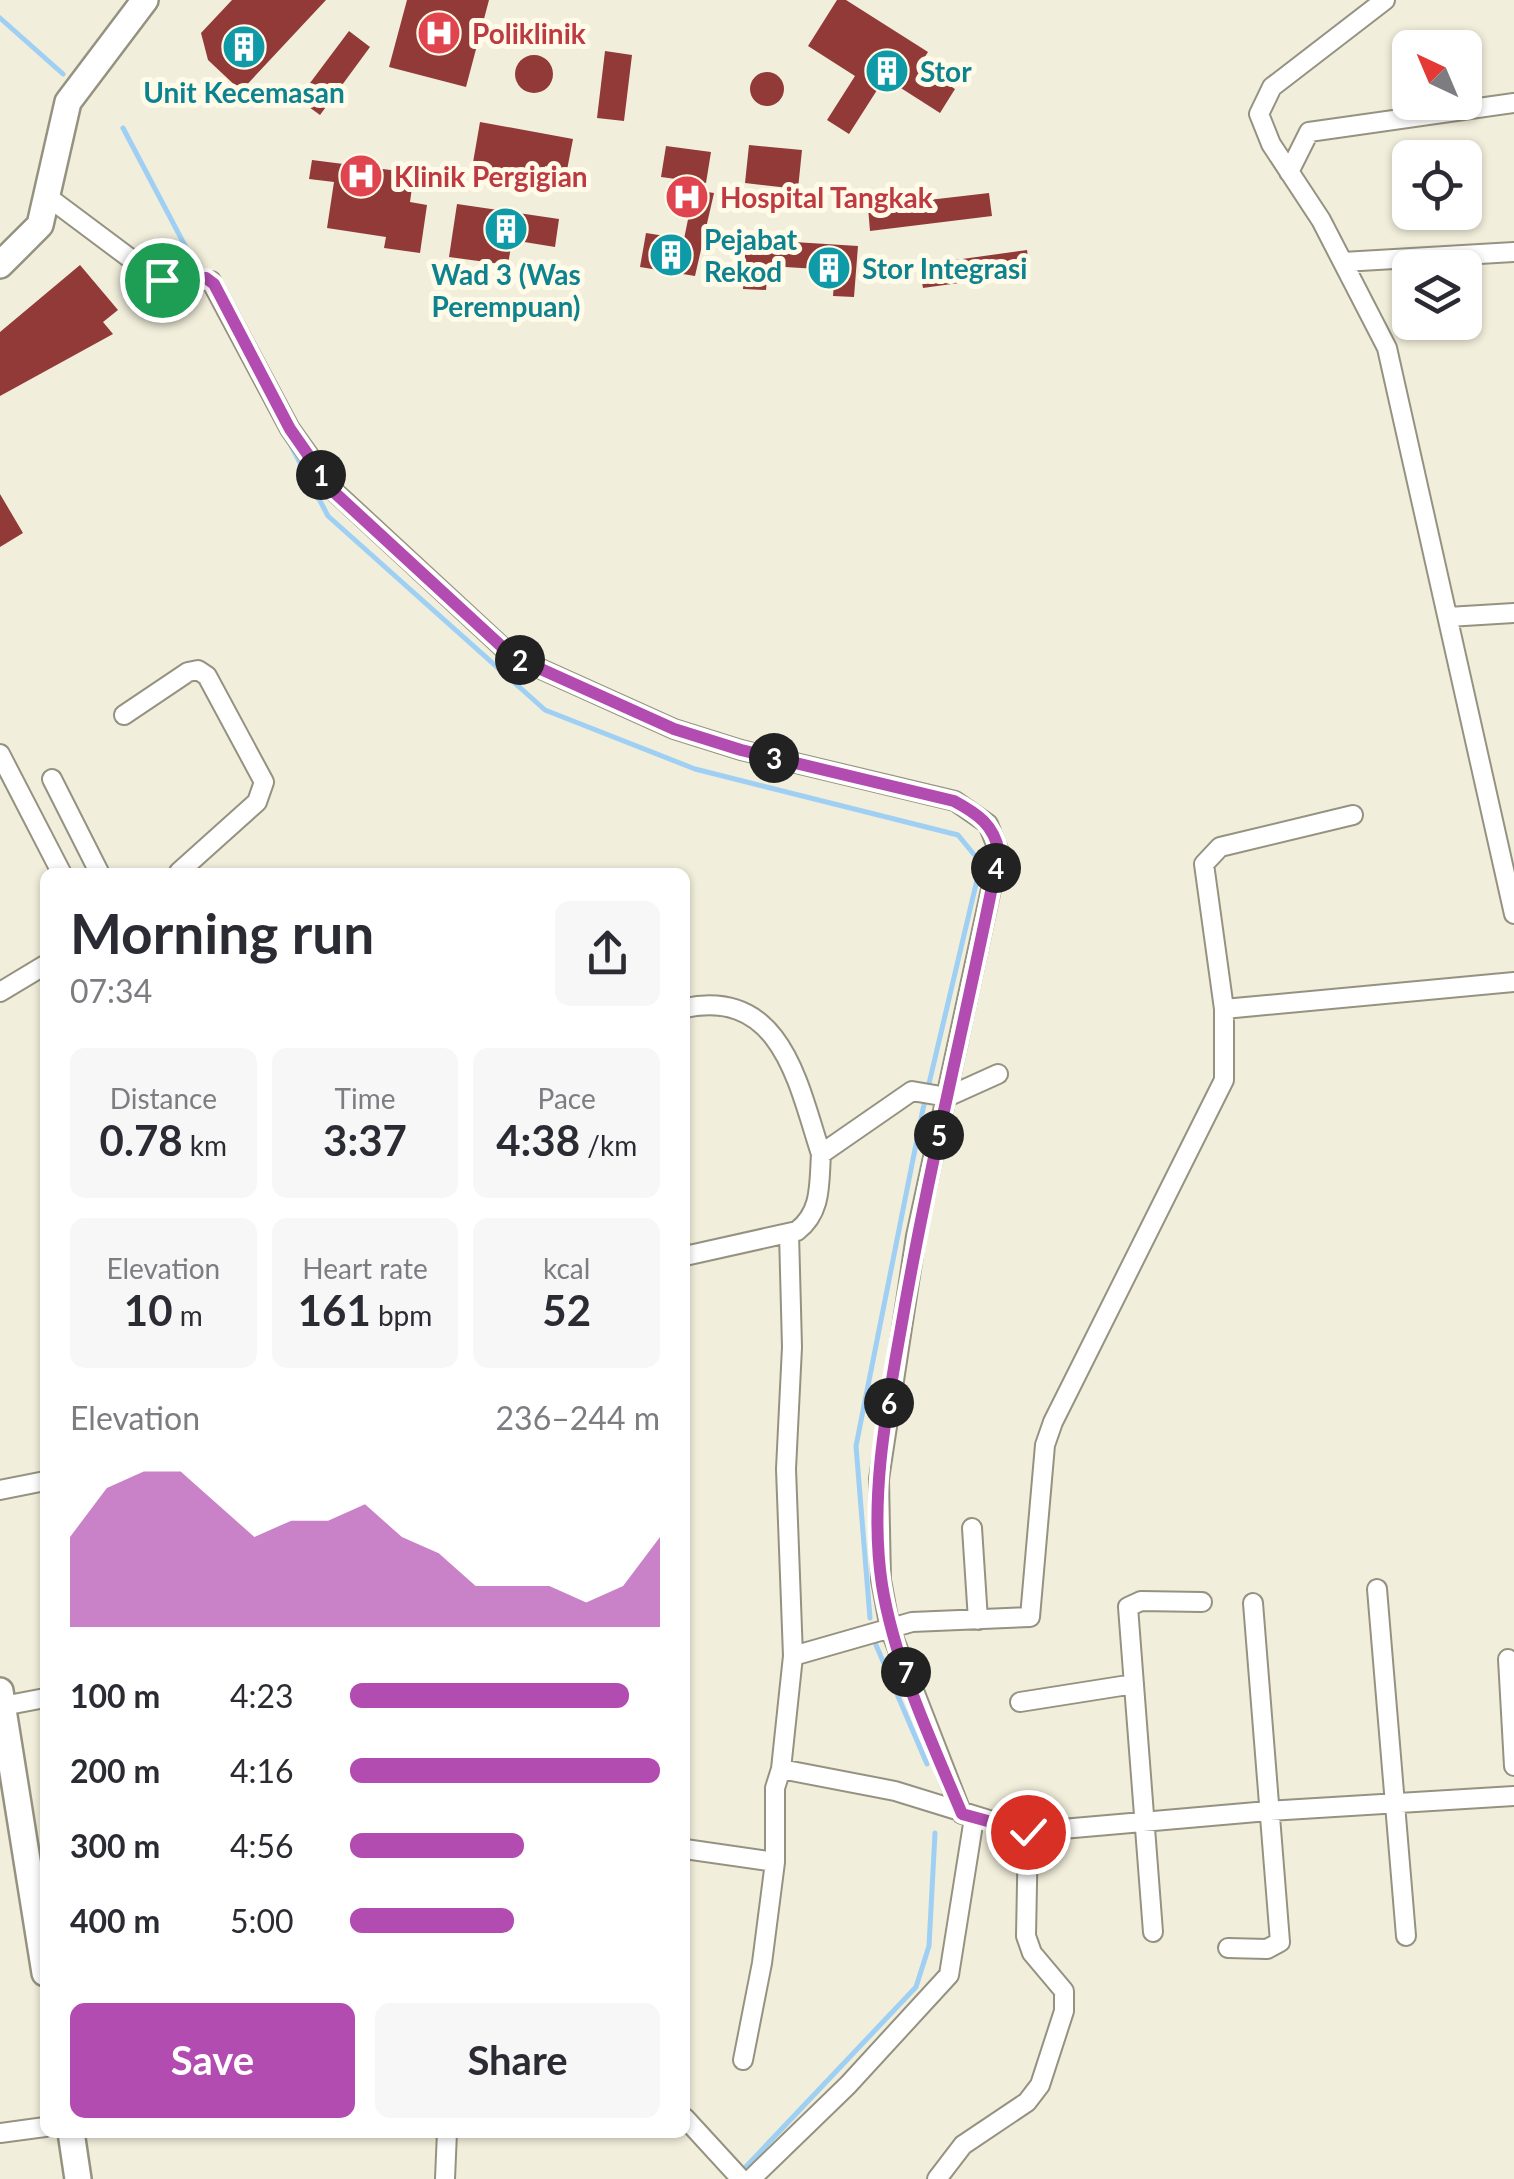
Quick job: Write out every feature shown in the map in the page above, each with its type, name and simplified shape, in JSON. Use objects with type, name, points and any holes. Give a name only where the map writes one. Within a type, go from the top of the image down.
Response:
[{"type":"street","points":[[0,265],[31,238],[48,197],[68,102],[145,0]]},
{"type":"street","points":[[1385,0],[1272,87],[1262,100],[1260,122],[1343,262],[1387,348],[1514,914]]},
{"type":"street","points":[[1290,172],[1309,132],[1514,104]]},
{"type":"street","points":[[48,197],[162,280],[196,279],[214,284],[290,429],[334,492],[512,656],[674,729],[741,750],[954,801],[988,824],[999,852],[916,1236],[879,1479],[881,1580],[890,1629],[968,1816],[948,1974],[848,2086],[751,2179]]},
{"type":"street","points":[[1343,262],[1514,252]]},
{"type":"street","points":[[1448,617],[1514,613]]},
{"type":"street","points":[[124,715],[188,672],[198,670],[207,676],[264,782],[257,802],[183,868]]},
{"type":"street","points":[[0,754],[59,868]]},
{"type":"street","points":[[52,780],[96,868]]},
{"type":"street","points":[[793,1656],[928,1620],[1030,1617],[1045,1444],[1059,1408],[1224,1080],[1224,1010],[1204,872],[1207,856],[1220,847],[1354,815]]},
{"type":"street","points":[[0,992],[40,973]]},
{"type":"street","points":[[1224,1010],[1514,982]]},
{"type":"street","points":[[690,1008],[726,1006],[765,1024],[790,1062],[821,1154],[817,1205],[810,1221],[790,1233],[690,1255]]},
{"type":"street","points":[[821,1154],[912,1091],[944,1096],[998,1074]]},
{"type":"street","points":[[743,2060],[762,1964],[775,1862],[775,1788],[782,1769],[793,1656],[786,1498],[792,1347],[790,1233]]},
{"type":"street","points":[[0,1490],[40,1482]]},
{"type":"street","points":[[972,1528],[978,1620]]},
{"type":"street","points":[[1377,1589],[1406,1936]]},
{"type":"street","points":[[1153,1932],[1128,1606],[1152,1600],[1202,1602]]},
{"type":"street","points":[[1228,1948],[1267,1950],[1280,1942],[1252,1603]]},
{"type":"street","points":[[1508,1659],[1514,1766]]},
{"type":"street","points":[[1020,1702],[1134,1684]]},
{"type":"street","points":[[40,1698],[1,1698],[8,1806],[40,1950]]},
{"type":"street","points":[[782,1769],[895,1791],[1028,1832],[1268,1811],[1514,1796]]},
{"type":"street","points":[[937,2179],[963,2144],[1027,2102],[1040,2085],[1064,2011],[1064,1990],[1032,1953],[1026,1936],[1028,1832]]},
{"type":"street","points":[[690,1851],[775,1862]]},
{"type":"street","points":[[690,2123],[741,2179]]},
{"type":"street","points":[[0,2134],[40,2128]]},
{"type":"street","points":[[72,2138],[78,2179]]},
{"type":"street","points":[[445,2179],[447,2138]]},
{"type":"building","name":"Unit Kecemasan","points":[[232,0],[326,0],[241,91],[208,60],[201,33]]},
{"type":"building","name":"Poliklinik","points":[[407,0],[489,0],[466,87],[389,67]]},
{"type":"building","name":"Stor","points":[[837,0],[846,0],[928,52],[919,66],[955,89],[940,113],[893,83],[887,93],[879,87],[849,134],[827,120],[855,76],[808,46]]},
{"type":"building","points":[[349,31],[370,47],[320,115],[298,99]]},
{"type":"building","points":[[605,51],[632,55],[624,121],[597,118]]},
{"type":"building","points":[[534,55],[547,61],[553,74],[547,87],[534,93],[521,87],[515,74],[521,61]]},
{"type":"building","points":[[767,72],[779,77],[784,89],[779,101],[767,106],[755,101],[750,89],[755,77]]},
{"type":"building","points":[[480,122],[573,139],[567,170],[545,166],[541,186],[471,174]]},
{"type":"building","points":[[749,145],[802,150],[798,189],[745,183]]},
{"type":"building","points":[[666,146],[711,152],[706,183],[661,177]]},
{"type":"building","points":[[312,160],[414,173],[410,202],[427,205],[420,253],[384,248],[386,237],[327,228],[334,182],[309,179]]},
{"type":"building","name":"Pejabat Rekod","points":[[694,190],[714,193],[695,276],[640,267],[646,233],[684,239]]},
{"type":"building","points":[[989,193],[992,216],[870,231],[868,207]]},
{"type":"building","name":"Wad 3 (Was Perempuan)","points":[[457,204],[559,219],[555,247],[512,240],[508,265],[449,257]]},
{"type":"building","name":"Stor Integrasi","points":[[746,239],[858,246],[854,297],[833,296],[835,270],[768,266],[766,290],[743,289]]},
{"type":"building","points":[[1027,250],[1030,273],[923,288],[919,265]]},
{"type":"building","points":[[80,265],[118,310],[103,322],[113,334],[0,396],[0,332]]},
{"type":"building","points":[[0,494],[23,533],[0,547]]},
{"type":"waterway","points":[[0,18],[63,74]]},
{"type":"waterway","points":[[123,128],[201,276]]},
{"type":"waterway","points":[[288,440],[328,516],[545,710],[695,769],[958,835],[981,863],[923,1109],[856,1446],[870,1618]]},
{"type":"waterway","points":[[876,1645],[927,1764]]},
{"type":"waterway","points":[[740,2173],[916,1987],[929,1946],[935,1833]]},
{"type":"place","name":"Poliklinik","points":[[439,33]]},
{"type":"place","name":"Unit Kecemasan","points":[[244,47]]},
{"type":"place","name":"Stor","points":[[887,71]]},
{"type":"place","name":"Klinik Pergigian","points":[[361,176]]},
{"type":"place","name":"Hospital Tangkak","points":[[687,197]]},
{"type":"place","name":"Wad 3 (Was Perempuan)","points":[[506,229]]},
{"type":"place","name":"Pejabat Rekod","points":[[671,255]]},
{"type":"place","name":"Stor Integrasi","points":[[829,268]]},
{"type":"route","points":[[162,280],[206,278],[214,284],[290,429],[334,492],[512,656],[674,729],[741,750],[954,801],[978,815],[996,835],[999,852],[916,1236],[885,1427],[879,1479],[881,1580],[890,1629],[962,1814],[1028,1832]]}]
